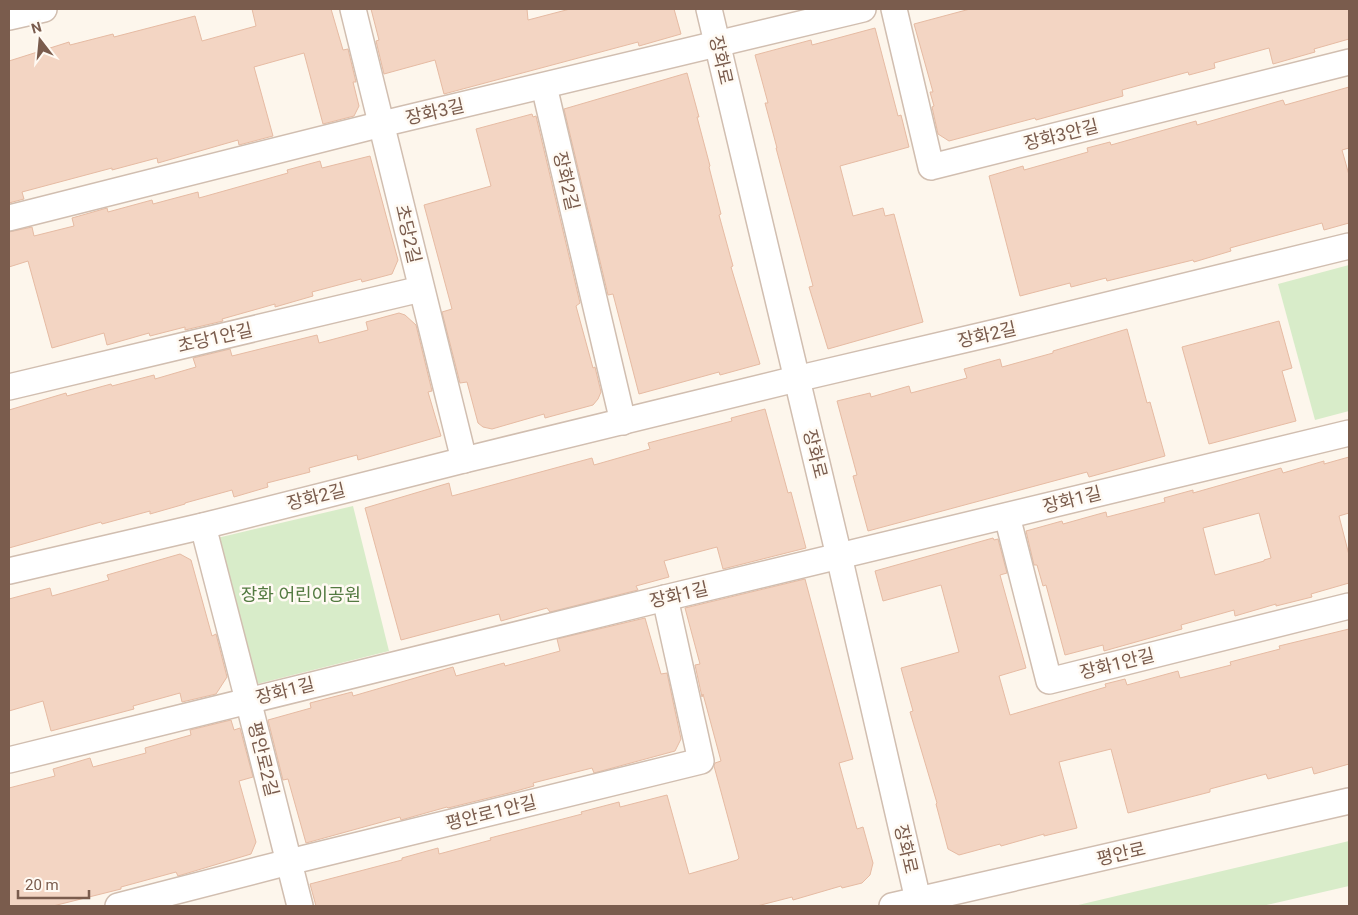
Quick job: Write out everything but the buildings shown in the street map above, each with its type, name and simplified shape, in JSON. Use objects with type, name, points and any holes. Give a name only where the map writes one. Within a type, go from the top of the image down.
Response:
[{"type":"street","points":[[9,17],[44,9]]},
{"type":"street","name":"초당2길","points":[[353,9],[464,460]]},
{"type":"street","name":"장화로","points":[[709,9],[839,556],[918,900]]},
{"type":"street","name":"장화3길","points":[[9,218],[382,124],[863,9]]},
{"type":"street","name":"장화3안길","points":[[894,9],[932,168],[1349,62]]},
{"type":"street","name":"장화2길","points":[[544,86],[623,422]]},
{"type":"street","name":"장화2길","points":[[9,571],[203,526],[464,460],[1349,246]]},
{"type":"street","name":"초당1안길","points":[[9,387],[421,289]]},
{"type":"street","name":"장화1길","points":[[9,760],[665,598],[1349,433]]},
{"type":"street","name":"장화1안길","points":[[1007,516],[1049,681],[1349,606]]},
{"type":"street","name":"평안로2길","points":[[203,526],[300,906]]},
{"type":"street","name":"평안로1안길","points":[[118,906],[701,761],[665,598]]},
{"type":"street","name":"평안로","points":[[892,906],[1349,801]]},
{"type":"green space","points":[[1349,265],[1349,411],[1315,420],[1278,284]]},
{"type":"green space","name":"장화 어린이공원","points":[[353,506],[389,651],[249,686],[213,539]]},
{"type":"green space","points":[[1349,841],[1349,886],[1262,906],[1074,906]]}]
